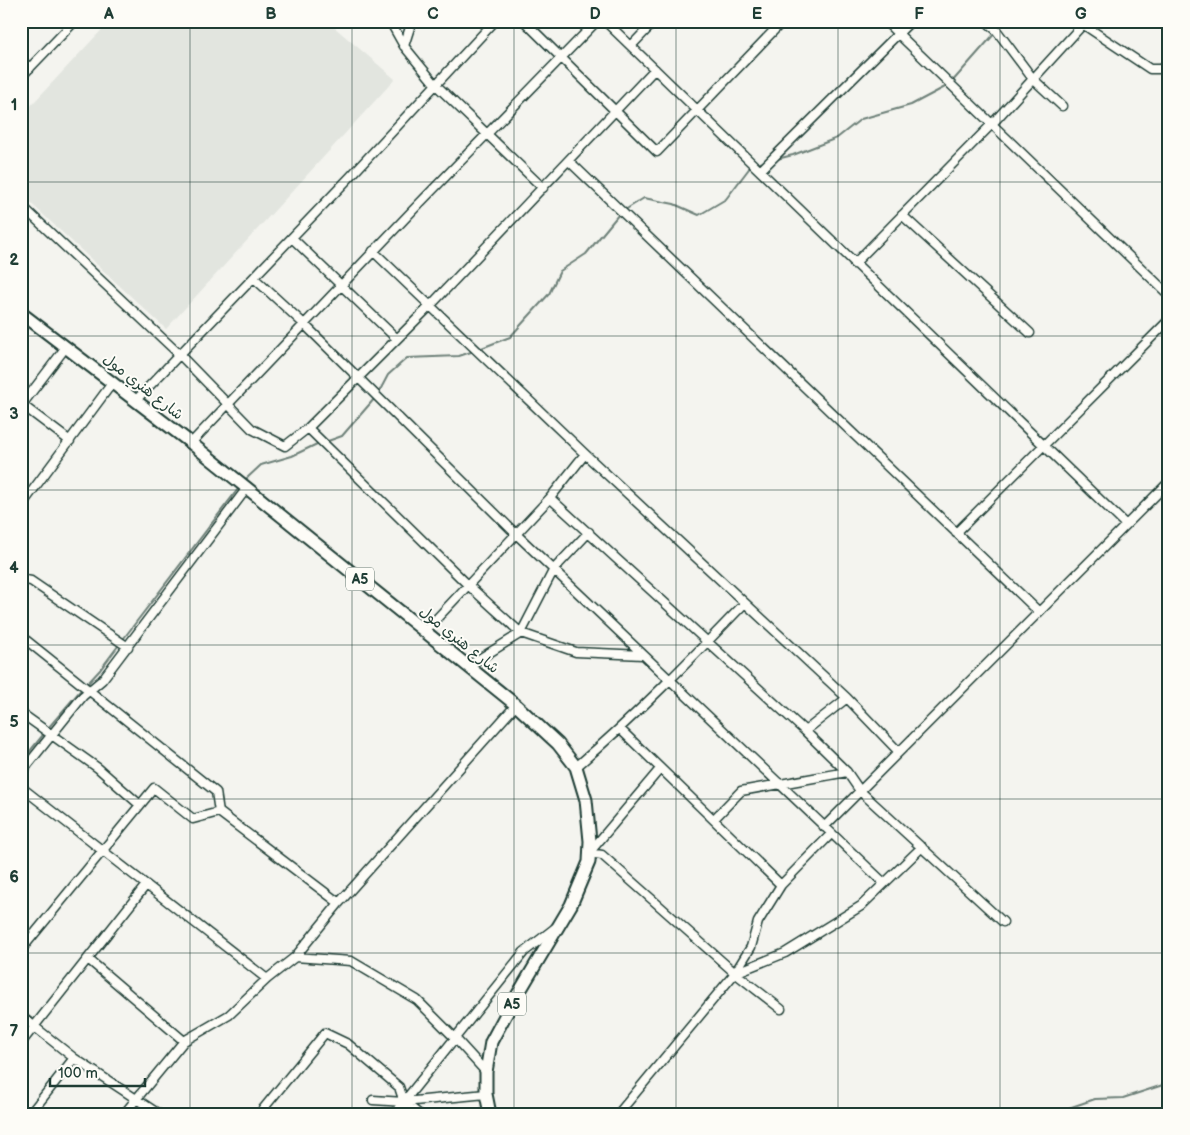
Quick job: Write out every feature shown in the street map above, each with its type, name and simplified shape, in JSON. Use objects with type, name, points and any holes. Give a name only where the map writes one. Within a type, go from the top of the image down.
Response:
[{"type":"highway","name":"شارع هنري مول","points":[[21,313],[136,400],[516,705],[558,744],[576,767],[589,816],[590,853],[585,873],[571,905],[497,1030],[488,1053],[486,1094],[490,1114]]},
{"type":"street","points":[[390,21],[404,46],[435,84],[543,188]]},
{"type":"street","points":[[404,46],[412,21]]},
{"type":"street","points":[[136,400],[292,238],[495,21]]},
{"type":"street","points":[[524,21],[657,152],[783,21]]},
{"type":"street","points":[[191,444],[340,286],[597,21]]},
{"type":"street","points":[[605,21],[854,264],[1125,524]]},
{"type":"street","points":[[631,46],[655,21]]},
{"type":"street","points":[[885,21],[1169,296]]},
{"type":"street","points":[[760,171],[897,32],[911,21]]},
{"type":"street","points":[[986,21],[997,31],[1033,79],[1062,106]]},
{"type":"street","points":[[854,264],[992,124],[1082,22],[1150,69],[1162,69],[1169,62]]},
{"type":"street","points":[[21,77],[69,23]]},
{"type":"street","points":[[21,60],[30,68]]},
{"type":"street","points":[[21,205],[180,355],[252,429],[285,446],[308,428],[430,306],[655,69]]},
{"type":"street","points":[[569,160],[1038,611]]},
{"type":"street","points":[[902,215],[1030,333]]},
{"type":"street","points":[[292,238],[396,339]]},
{"type":"street","points":[[373,252],[585,454],[847,698],[898,751]]},
{"type":"street","points":[[254,278],[304,324],[516,534],[670,681],[782,783],[830,834],[884,883]]},
{"type":"street","points":[[956,532],[1169,320]]},
{"type":"street","points":[[66,348],[22,405],[70,441]]},
{"type":"street","points":[[21,506],[113,382]]},
{"type":"street","points":[[308,428],[468,585],[521,634],[576,652],[643,655]]},
{"type":"street","points":[[424,632],[550,498],[585,454]]},
{"type":"street","points":[[824,827],[1169,482]]},
{"type":"street","points":[[21,773],[89,691],[102,680],[247,488]]},
{"type":"street","points":[[550,498],[805,731],[847,772],[860,790],[1003,922]]},
{"type":"street","points":[[468,666],[521,634],[554,570],[589,532]]},
{"type":"street","points":[[21,579],[31,581],[128,647]]},
{"type":"street","points":[[576,767],[620,729],[670,681],[745,603]]},
{"type":"street","points":[[21,636],[216,792],[219,812],[339,903]]},
{"type":"street","points":[[805,731],[847,698]]},
{"type":"street","points":[[124,1114],[184,1041],[229,1015],[267,979],[295,957],[339,903],[516,705]]},
{"type":"street","points":[[21,713],[98,768],[140,805]]},
{"type":"street","points":[[620,729],[781,885]]},
{"type":"street","points":[[590,853],[660,769]]},
{"type":"street","points":[[714,819],[741,791],[847,772]]},
{"type":"street","points":[[21,787],[267,979]]},
{"type":"street","points":[[21,950],[154,788],[193,819],[219,812]]},
{"type":"street","points":[[618,1114],[735,973],[750,947],[758,922],[781,885],[830,834]]},
{"type":"street","points":[[735,973],[785,953],[861,906],[922,847]]},
{"type":"street","points":[[590,853],[602,855],[735,973],[781,1009]]},
{"type":"street","points":[[21,1043],[146,885]]},
{"type":"street","points":[[394,1114],[524,952],[559,925]]},
{"type":"street","points":[[295,957],[351,961],[416,1000],[486,1072]]},
{"type":"street","points":[[88,959],[184,1041]]},
{"type":"street","points":[[21,1016],[74,1058],[159,1114]]},
{"type":"street","points":[[259,1114],[325,1033],[348,1044],[399,1087],[404,1102],[419,1114]]},
{"type":"street","points":[[30,1114],[74,1058]]},
{"type":"street","points":[[372,1100],[404,1102],[486,1094]]},
{"type":"shaded area","points":[[110,21],[327,21],[395,79],[166,329],[21,194],[21,116]]},
{"type":"waterway","points":[[999,28],[1004,21]]},
{"type":"waterway","points":[[951,83],[996,32]]},
{"type":"waterway","points":[[777,159],[793,155],[837,138],[861,119],[911,105],[947,86]]},
{"type":"waterway","points":[[755,164],[765,162]]},
{"type":"waterway","points":[[625,210],[644,198],[674,204],[699,215],[726,199],[751,166]]},
{"type":"waterway","points":[[479,349],[510,337],[549,294],[560,271],[586,254],[619,214]]},
{"type":"waterway","points":[[378,394],[388,375],[407,358],[459,356],[474,351]]},
{"type":"waterway","points":[[328,441],[342,436],[375,398]]},
{"type":"waterway","points":[[246,479],[261,465],[292,456],[317,444]]},
{"type":"waterway","points":[[124,638],[238,489]]},
{"type":"waterway","points":[[88,683],[118,646]]},
{"type":"waterway","points":[[49,727],[80,691]]},
{"type":"waterway","points":[[21,762],[43,735]]},
{"type":"waterway","points":[[1051,1114],[1095,1099],[1123,1098],[1169,1083]]}]
